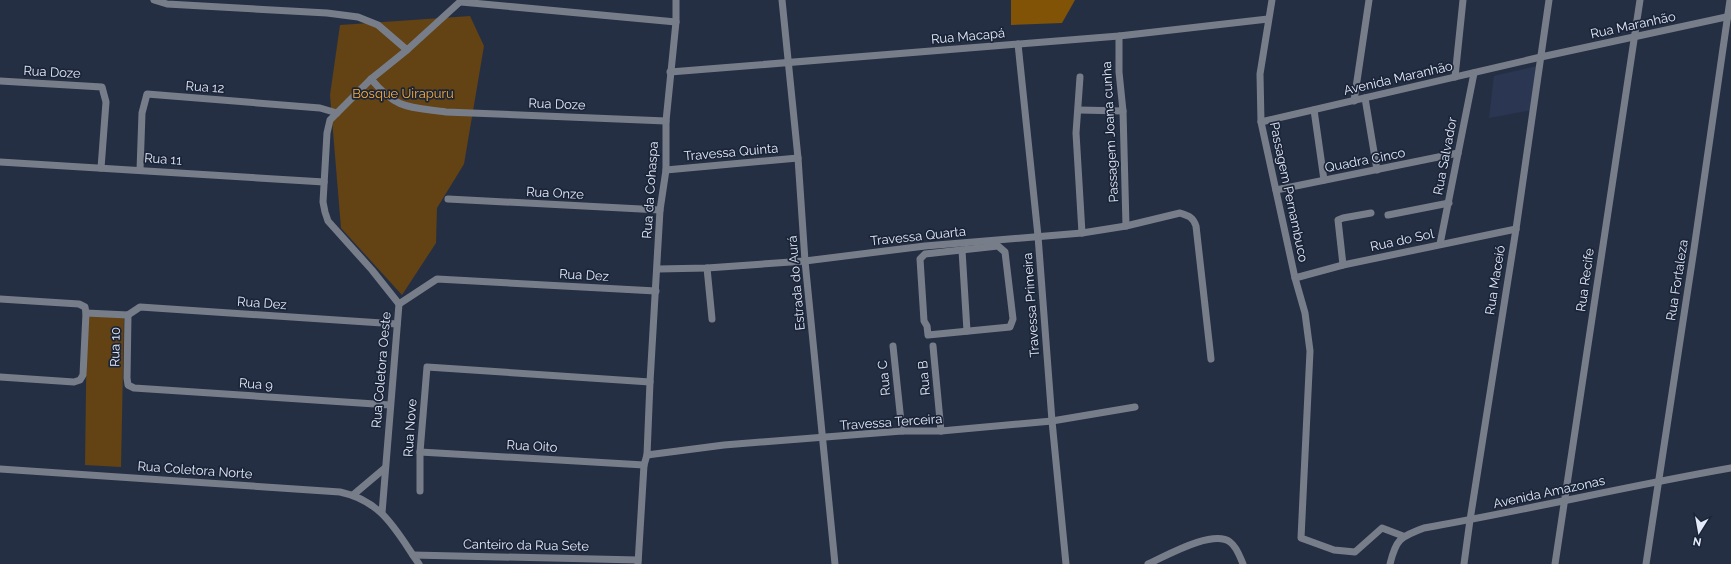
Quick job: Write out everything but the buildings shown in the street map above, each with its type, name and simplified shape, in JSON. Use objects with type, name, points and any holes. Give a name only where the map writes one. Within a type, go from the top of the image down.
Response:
[{"type":"street","points":[[154,0],[156,2],[166,4],[327,13],[358,17],[378,25],[407,50]]},
{"type":"street","name":"Rua da Cohaspa","points":[[638,562],[644,465],[647,455],[660,210],[666,170],[666,121],[676,22],[676,0]]},
{"type":"street","name":"Estrada do Aurá","points":[[782,0],[798,158],[805,261],[835,564]]},
{"type":"street","name":"Passagem Pernambuco","points":[[1272,0],[1260,74],[1261,122],[1295,278],[1305,313],[1309,343],[1301,538],[1334,550],[1355,552],[1382,528],[1403,536]]},
{"type":"street","points":[[1354,101],[1369,0]]},
{"type":"street","points":[[1455,77],[1463,0]]},
{"type":"street","name":"Rua Maceió","points":[[1464,564],[1516,229],[1549,0]]},
{"type":"street","name":"Rua Recife","points":[[1555,564],[1640,0]]},
{"type":"street","name":"Rua Fortaleza","points":[[1646,564],[1729,16],[1730,0]]},
{"type":"street","points":[[461,1],[676,22]]},
{"type":"street","name":"Rua Coletora Oeste","points":[[382,513],[399,304],[328,221],[324,212],[323,202],[327,133],[330,120],[371,79],[407,50],[461,1]]},
{"type":"street","name":"Rua Maranhão","points":[[1541,57],[1729,16]]},
{"type":"street","name":"Rua Macapá","points":[[670,72],[1119,36],[1268,19]]},
{"type":"street","name":"Passagem Joana cunha","points":[[1119,36],[1119,72],[1123,111],[1126,226]]},
{"type":"street","name":"Travessa Primeira","points":[[1018,44],[1038,236],[1052,421],[1066,564]]},
{"type":"street","name":"Avenida Maranhão","points":[[1261,122],[1541,57]]},
{"type":"street","name":"Rua Salvador","points":[[1440,244],[1474,73]]},
{"type":"street","points":[[1080,77],[1079,110],[1076,133],[1082,233]]},
{"type":"street","name":"Rua Doze","points":[[371,79],[384,94],[397,104],[412,108],[446,112],[666,121]]},
{"type":"street","name":"Rua Doze","points":[[0,81],[102,87],[106,102],[101,168]]},
{"type":"street","name":"Rua 12","points":[[140,170],[142,113],[147,94],[320,108],[337,113]]},
{"type":"street","points":[[1365,98],[1377,170]]},
{"type":"street","points":[[1079,110],[1123,111]]},
{"type":"street","points":[[1314,110],[1324,180]]},
{"type":"street","name":"Quadra Cinco","points":[[1276,190],[1458,153]]},
{"type":"street","name":"Travessa Quinta","points":[[666,170],[798,158]]},
{"type":"street","name":"Rua 11","points":[[0,162],[324,182]]},
{"type":"street","name":"Rua Onze","points":[[448,199],[660,210]]},
{"type":"street","points":[[1388,215],[1449,203]]},
{"type":"street","name":"Travessa Quarta","points":[[658,268],[707,268],[925,250],[1038,236],[1082,233],[1126,226],[1180,213],[1194,220],[1196,226],[1211,359]]},
{"type":"street","points":[[1342,265],[1338,220],[1371,213]]},
{"type":"street","name":"Rua do Sol","points":[[1295,278],[1342,265],[1516,229]]},
{"type":"street","points":[[998,246],[1005,252],[1013,319],[1010,327],[928,335],[927,326],[924,321],[920,259],[925,250],[962,250],[998,246]]},
{"type":"street","points":[[962,250],[967,331]]},
{"type":"street","points":[[707,268],[712,319]]},
{"type":"street","name":"Rua Dez","points":[[399,304],[436,279],[656,291]]},
{"type":"street","points":[[0,299],[80,304],[85,307],[86,313],[83,375],[80,380],[74,382],[0,377]]},
{"type":"street","name":"Rua Dez","points":[[128,315],[140,307],[397,324]]},
{"type":"street","points":[[86,313],[128,315]]},
{"type":"street","name":"Rua 10","points":[[127,378],[128,315]]},
{"type":"street","name":"Rua C","points":[[893,346],[902,431]]},
{"type":"street","name":"Rua B","points":[[933,346],[941,431]]},
{"type":"street","name":"Rua Nove","points":[[420,491],[420,452],[427,367],[650,382]]},
{"type":"street","name":"Rua 9","points":[[127,378],[128,385],[134,388],[390,405]]},
{"type":"street","name":"Travessa Terceira","points":[[647,455],[724,445],[902,431],[941,431],[1052,421],[1135,406]]},
{"type":"street","name":"Rua Oito","points":[[420,452],[644,465]]},
{"type":"street","points":[[353,495],[385,468]]},
{"type":"street","name":"Avenida Amazonas","points":[[1403,536],[1424,528],[1470,520],[1658,481],[1731,468]]},
{"type":"street","name":"Rua Coletora Norte","points":[[0,469],[340,492],[353,495],[370,503],[382,513]]},
{"type":"street","points":[[382,513],[419,564]]},
{"type":"street","points":[[1390,564],[1394,548],[1403,536]]},
{"type":"street","points":[[1148,564],[1201,541],[1216,538],[1224,539],[1234,546],[1243,564]]},
{"type":"street","name":"Canteiro da Rua Sete","points":[[413,555],[638,562]]},
{"type":"shaded area","points":[[1011,0],[1075,0],[1062,23],[1011,25]]},
{"type":"shaded area","points":[[1537,66],[1532,110],[1489,118],[1494,76]]},
{"type":"green space","name":"Bosque Uirapuru","points":[[470,16],[484,46],[464,164],[437,208],[436,243],[402,295],[341,228],[330,95],[340,25]]},
{"type":"green space","points":[[87,316],[124,317],[121,467],[85,465]]}]
